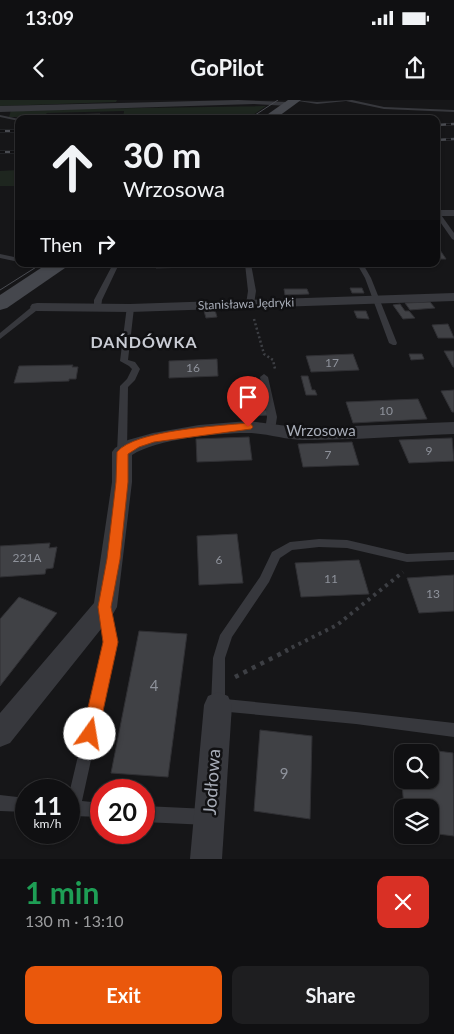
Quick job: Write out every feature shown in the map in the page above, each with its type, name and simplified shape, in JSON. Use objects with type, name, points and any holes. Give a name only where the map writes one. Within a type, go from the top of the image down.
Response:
[{"type":"main road","points":[[272,115],[292,101]]},
{"type":"main road","points":[[0,304],[47,267]]},
{"type":"street","points":[[0,109],[161,101],[292,101]]},
{"type":"street","points":[[440,213],[454,213]]},
{"type":"street","name":"Stanisława Jędryki","points":[[37,307],[130,308],[454,297]]},
{"type":"street","name":"Wrzosowa","points":[[122,452],[144,442],[176,435],[248,427],[303,434],[454,428]]},
{"type":"street","points":[[0,734],[104,607],[113,559],[122,482],[122,452]]},
{"type":"street","name":"Jodłowa","points":[[206,859],[218,699]]},
{"type":"lane","points":[[292,101],[317,103],[346,100],[384,108],[454,111]]},
{"type":"lane","points":[[0,116],[15,119]]},
{"type":"lane","points":[[440,217],[454,238]]},
{"type":"lane","points":[[0,256],[15,259]]},
{"type":"lane","points":[[97,308],[98,300],[114,267]]},
{"type":"lane","points":[[248,267],[252,291],[250,304]]},
{"type":"lane","points":[[362,267],[368,278],[393,343]]},
{"type":"lane","points":[[0,338],[37,307]]},
{"type":"lane","points":[[122,452],[124,386],[131,380],[136,369],[132,364],[124,361],[130,308]]},
{"type":"lane","points":[[264,378],[272,417],[270,430]]},
{"type":"lane","points":[[454,556],[407,558],[347,544],[319,543],[290,546],[276,555],[265,579],[226,635],[219,658],[218,699],[454,730]]},
{"type":"lane","points":[[78,779],[110,642],[104,607]]},
{"type":"lane","points":[[0,803],[15,804]]},
{"type":"lane","points":[[155,814],[210,817]]},
{"type":"path","points":[[250,304],[264,354],[274,360],[275,372],[264,378]]},
{"type":"path","points":[[218,699],[238,674],[338,625],[407,569],[407,558]]},
{"type":"shaded area","points":[[0,100],[117,100],[116,102],[0,106]]},
{"type":"shaded area","points":[[266,106],[253,115],[124,115],[124,111],[47,113],[44,115],[15,115],[15,117],[9,117],[11,110]]},
{"type":"shaded area","points":[[15,170],[15,186],[0,186],[0,171]]},
{"type":"building","points":[[100,114],[100,115],[67,115]]},
{"type":"building","points":[[440,250],[446,259],[440,259]]},
{"type":"building","points":[[156,267],[189,267],[156,268]]},
{"type":"building","points":[[350,288],[362,288],[364,293],[352,293]]},
{"type":"building","points":[[284,289],[307,289],[309,294],[285,295]]},
{"type":"building","points":[[430,302],[435,308],[410,310],[405,303]]},
{"type":"building","points":[[400,304],[405,311],[409,311],[415,318],[403,319],[393,305]]},
{"type":"building","points":[[215,310],[217,317],[206,318],[204,311]]},
{"type":"building","points":[[354,311],[366,311],[369,319],[357,318]]},
{"type":"building","points":[[448,324],[454,338],[438,338],[432,325]]},
{"type":"building","points":[[444,351],[454,351],[454,367],[453,367]]},
{"type":"building","points":[[353,354],[359,370],[311,372],[306,356]]},
{"type":"building","points":[[409,354],[422,354],[424,359],[411,360]]},
{"type":"building","points":[[217,359],[218,376],[169,378],[169,361]]},
{"type":"building","points":[[73,365],[72,367],[78,367],[76,379],[69,379],[69,381],[14,383],[19,366]]},
{"type":"building","points":[[301,376],[308,376],[312,390],[315,390],[317,395],[306,395]]},
{"type":"building","points":[[244,382],[255,382],[256,391],[260,391],[263,410],[268,410],[269,415],[253,416],[252,410],[244,410],[242,392],[246,392]]},
{"type":"building","points":[[454,390],[454,412],[452,412],[441,391]]},
{"type":"building","points":[[418,399],[427,419],[353,423],[346,402]]},
{"type":"building","points":[[249,437],[252,460],[197,462],[196,439]]},
{"type":"building","points":[[452,438],[454,461],[409,463],[399,440]]},
{"type":"building","points":[[352,442],[359,465],[303,467],[298,444]]},
{"type":"building","points":[[237,534],[243,583],[199,585],[197,536]]},
{"type":"building","points":[[50,543],[49,548],[57,547],[53,568],[46,569],[45,574],[0,577],[0,546]]},
{"type":"building","points":[[359,560],[369,594],[301,597],[295,563]]},
{"type":"building","points":[[454,575],[454,611],[419,613],[407,578]]},
{"type":"building","points":[[19,597],[57,613],[0,686],[0,619]]},
{"type":"building","points":[[139,631],[187,634],[168,777],[111,773]]},
{"type":"building","points":[[260,730],[312,736],[310,819],[254,811]]},
{"type":"building","points":[[439,751],[453,753],[454,836],[439,834],[439,799],[403,799],[402,789],[439,789]]},
{"type":"tram line","points":[[255,115],[278,100]]},
{"type":"tram line","points":[[0,290],[36,267]]},
{"type":"railway","points":[[440,125],[454,124]]},
{"type":"railway","points":[[0,131],[15,131]]},
{"type":"railway","points":[[440,140],[454,139]]},
{"type":"railway","points":[[0,152],[15,152]]},
{"type":"district","name":"DAŃDÓWKA","points":[[144,342]]},
{"type":"route","points":[[90,734],[110,642],[104,607],[113,559],[122,482],[122,452],[136,444],[153,439],[199,431],[248,427]]}]
